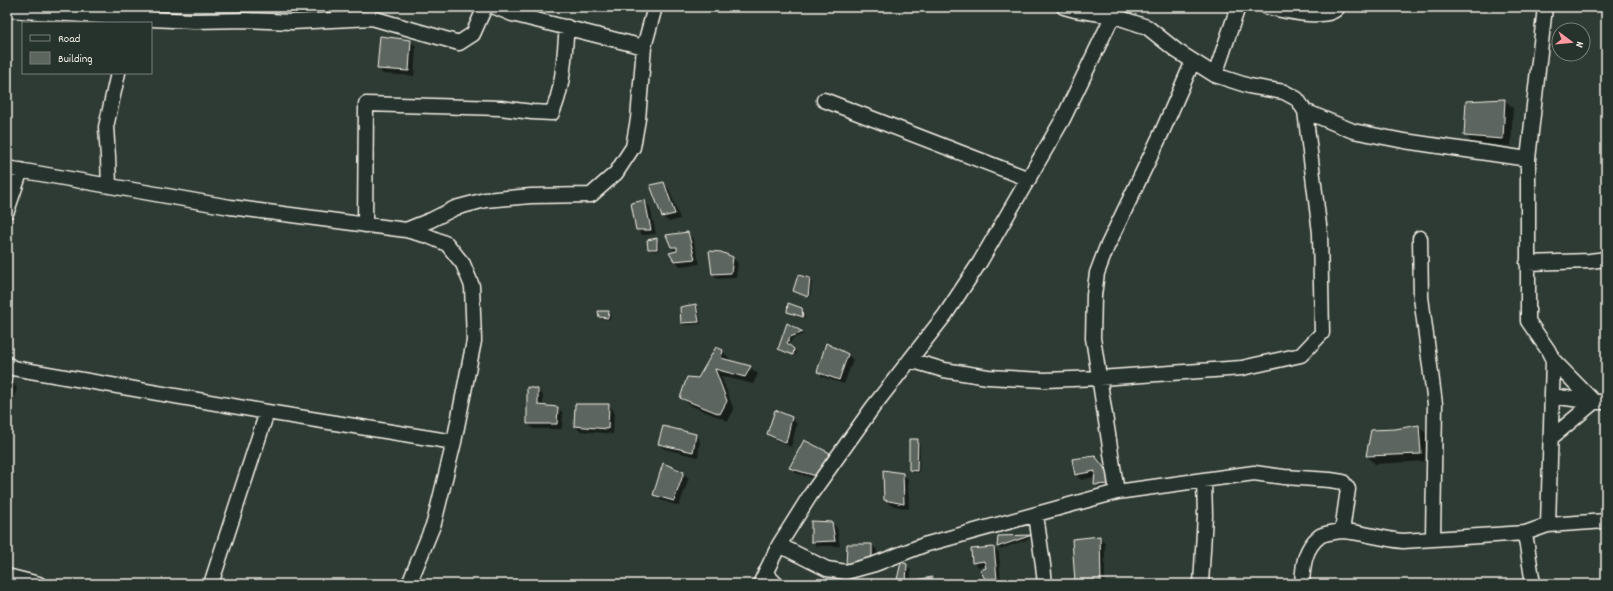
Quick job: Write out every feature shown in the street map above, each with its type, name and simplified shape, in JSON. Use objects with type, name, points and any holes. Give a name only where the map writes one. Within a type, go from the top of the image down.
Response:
[{"type":"street","points":[[7,10],[292,22],[374,12],[459,43],[473,34],[485,7]]},
{"type":"street","points":[[495,7],[512,14],[644,46]]},
{"type":"street","points":[[406,230],[455,208],[485,200],[531,196],[591,195],[616,172],[633,147],[638,119],[644,46],[655,7]]},
{"type":"street","points":[[910,360],[944,370],[988,377],[1044,380],[1100,378],[1242,368],[1301,355],[1322,333],[1320,233],[1305,111],[1297,99],[1284,92],[1248,86],[1215,75],[1177,51],[1147,27],[1115,12],[1064,7]]},
{"type":"street","points":[[1215,75],[1238,7]]},
{"type":"street","points":[[1268,7],[1292,12],[1315,14],[1327,14],[1336,10],[1338,7]]},
{"type":"street","points":[[1545,7],[1528,159],[1528,321],[1553,360],[1600,402]]},
{"type":"street","points":[[776,584],[762,579],[779,545],[811,494],[873,407],[945,315],[976,268],[1063,119],[1115,12]]},
{"type":"street","points":[[365,225],[366,104],[500,108],[552,113],[556,104],[562,74],[567,27]]},
{"type":"street","points":[[1117,492],[1093,338],[1094,295],[1097,273],[1106,249],[1162,132],[1193,61]]},
{"type":"street","points":[[108,186],[106,127],[118,74]]},
{"type":"street","points":[[824,100],[1029,179]]},
{"type":"street","points":[[1305,111],[1353,131],[1404,141],[1528,159]]},
{"type":"street","points":[[7,211],[14,169],[230,207],[406,230],[447,244],[463,264],[472,286],[474,341],[454,442],[434,523],[409,584]]},
{"type":"street","points":[[1420,238],[1421,297],[1434,404],[1433,538]]},
{"type":"street","points":[[1527,263],[1606,259]]},
{"type":"street","points":[[1548,525],[1553,360]]},
{"type":"street","points":[[7,364],[13,368],[267,412],[454,442]]},
{"type":"street","points":[[1552,396],[1600,402]]},
{"type":"street","points":[[1551,438],[1600,402]]},
{"type":"street","points":[[211,584],[267,412]]},
{"type":"street","points":[[779,545],[827,568],[846,572],[875,564],[924,545],[1117,492],[1254,473],[1343,482],[1348,489],[1342,531]]},
{"type":"street","points":[[1201,584],[1205,515],[1204,481]]},
{"type":"street","points":[[1036,515],[1044,584]]},
{"type":"street","points":[[1302,584],[1303,565],[1307,550],[1321,535],[1342,531],[1356,532],[1386,539],[1403,541],[1526,533],[1548,525],[1606,521]]},
{"type":"street","points":[[1526,533],[1533,584]]},
{"type":"street","points":[[7,576],[39,584]]},
{"type":"building","points":[[380,36],[411,40],[409,71],[377,69]]},
{"type":"building","points":[[1505,99],[1503,139],[1464,136],[1466,101]]},
{"type":"building","points":[[664,182],[675,214],[662,217],[650,185]]},
{"type":"building","points":[[645,200],[651,230],[636,230],[631,203]]},
{"type":"building","points":[[688,232],[695,259],[674,261],[669,253],[677,251],[677,247],[671,247],[666,235]]},
{"type":"building","points":[[657,238],[657,249],[648,249],[647,240]]},
{"type":"building","points":[[709,251],[721,252],[733,257],[731,273],[712,274]]},
{"type":"building","points":[[798,275],[810,278],[808,297],[793,291]]},
{"type":"building","points":[[788,303],[802,308],[803,317],[787,312]]},
{"type":"building","points":[[696,304],[699,322],[681,323],[680,307]]},
{"type":"building","points":[[598,311],[609,311],[608,318],[599,317]]},
{"type":"building","points":[[787,323],[803,332],[790,337],[787,343],[794,349],[793,355],[778,349]]},
{"type":"building","points":[[826,343],[848,354],[839,380],[817,372]]},
{"type":"building","points":[[716,347],[723,350],[721,358],[751,366],[745,377],[715,369],[727,401],[720,414],[680,398],[687,377],[698,378]]},
{"type":"building","points":[[7,380],[13,381],[7,398]]},
{"type":"building","points":[[527,387],[538,389],[538,405],[558,407],[557,424],[527,424]]},
{"type":"building","points":[[575,404],[609,404],[608,429],[574,426]]},
{"type":"building","points":[[775,410],[792,417],[786,443],[767,434]]},
{"type":"building","points":[[1419,425],[1421,454],[1366,456],[1371,430],[1395,429]]},
{"type":"building","points":[[663,426],[696,434],[693,452],[658,444]]},
{"type":"building","points":[[909,439],[918,439],[917,471],[909,470]]},
{"type":"building","points":[[804,440],[830,453],[816,476],[789,468]]},
{"type":"building","points":[[1095,456],[1103,466],[1112,484],[1094,485],[1095,471],[1075,475],[1072,459]]},
{"type":"building","points":[[663,463],[684,472],[674,501],[653,495]]},
{"type":"building","points":[[883,470],[903,473],[904,504],[884,500]]},
{"type":"building","points":[[811,521],[832,522],[835,541],[811,542]]},
{"type":"building","points":[[1032,535],[997,547],[998,536]]},
{"type":"building","points":[[1100,536],[1101,584],[1075,582],[1072,539]]},
{"type":"building","points":[[847,544],[872,544],[872,558],[846,566]]},
{"type":"building","points":[[994,547],[997,579],[985,579],[980,570],[986,568],[984,561],[972,563],[971,549]]},
{"type":"building","points":[[901,562],[907,564],[906,582],[932,577],[933,584],[896,584]]}]
